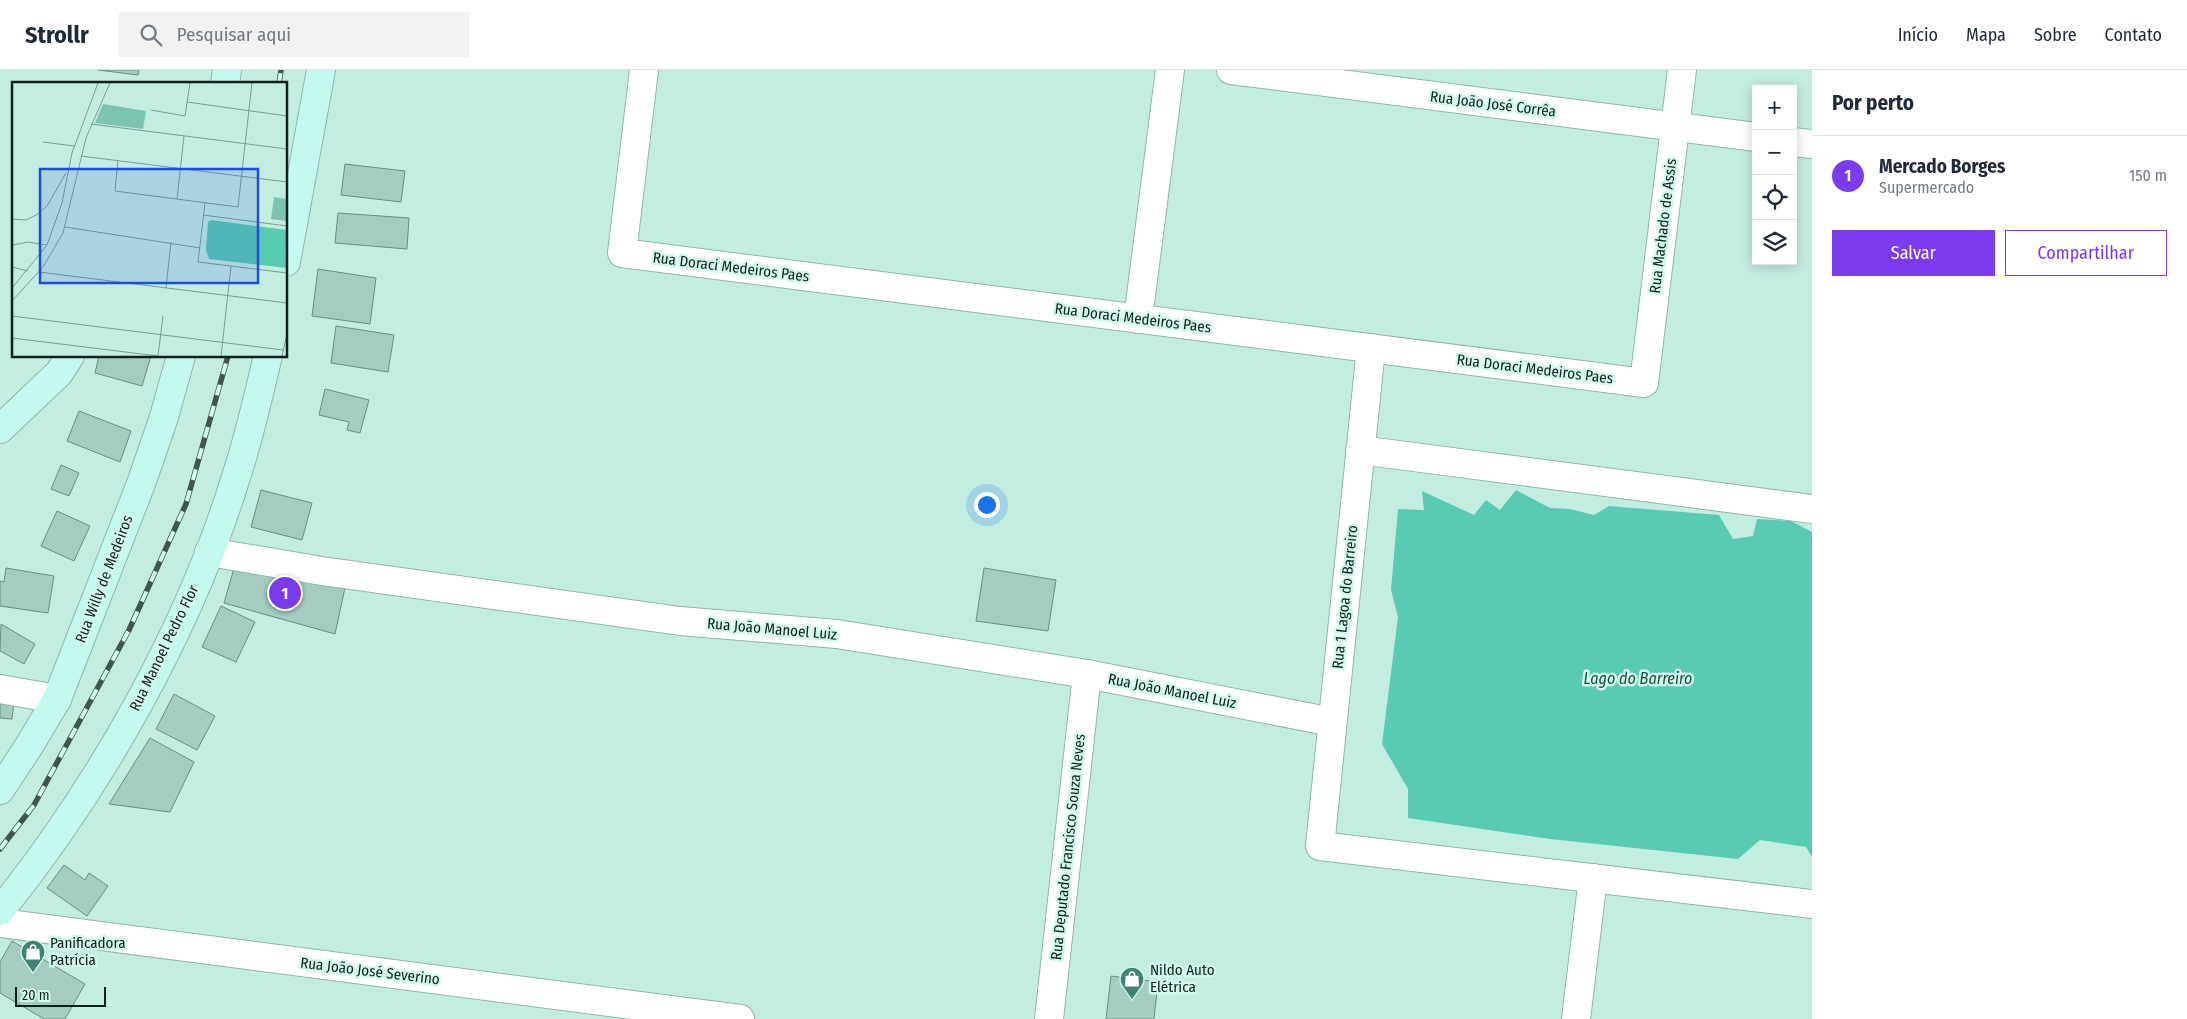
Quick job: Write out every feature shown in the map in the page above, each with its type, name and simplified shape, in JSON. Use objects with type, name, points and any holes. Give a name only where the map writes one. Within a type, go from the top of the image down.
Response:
[{"type":"main road","points":[[288,251],[321,70]]},
{"type":"main road","points":[[0,429],[59,373],[69,358]]},
{"type":"main road","name":"Rua Willy de Medeiros","points":[[0,790],[57,699],[142,481],[164,417],[180,358]]},
{"type":"main road","name":"Rua Manoel Pedro Flor","points":[[0,911],[51,844],[126,725],[188,604],[236,478],[267,358]]},
{"type":"street","name":"Rua Doraci Medeiros Paes","points":[[644,70],[622,253],[1644,383]]},
{"type":"street","points":[[1138,319],[1170,70]]},
{"type":"street","name":"Rua João José Corrêa","points":[[1231,70],[1752,137]]},
{"type":"street","name":"Rua Machado de Assis","points":[[1644,383],[1682,70]]},
{"type":"street","points":[[1797,142],[1812,144]]},
{"type":"street","name":"Rua 1 Lagoa do Barreiro","points":[[1371,348],[1320,846],[1593,878]]},
{"type":"street","points":[[1360,450],[1812,510]]},
{"type":"street","name":"Rua João Manoel Luiz","points":[[209,552],[322,572],[671,620],[837,634],[1087,674],[1332,722]]},
{"type":"street","name":"Rua Deputado Francisco Souza Neves","points":[[1050,1019],[1087,674]]},
{"type":"street","points":[[0,689],[57,699]]},
{"type":"street","points":[[1576,1019],[1593,878],[1812,904]]},
{"type":"street","name":"Rua João José Severino","points":[[0,923],[740,1019]]},
{"type":"water","name":"Lago do Barreiro","points":[[1516,490],[1550,508],[1570,509],[1594,515],[1609,506],[1719,515],[1733,539],[1753,536],[1757,519],[1791,521],[1812,532],[1812,857],[1806,847],[1760,840],[1738,859],[1550,839],[1408,818],[1408,789],[1382,744],[1398,617],[1391,590],[1398,509],[1424,510],[1422,491],[1474,515],[1486,500],[1500,510]]},
{"type":"building","points":[[98,70],[139,70],[138,75]]},
{"type":"building","points":[[345,164],[405,171],[401,202],[341,195]]},
{"type":"building","points":[[338,213],[409,218],[407,249],[335,243]]},
{"type":"building","points":[[318,269],[376,278],[370,324],[312,316]]},
{"type":"building","points":[[336,326],[394,335],[388,372],[331,363]]},
{"type":"building","points":[[99,358],[150,358],[142,386],[95,373]]},
{"type":"building","points":[[325,389],[369,400],[360,433],[347,430],[349,422],[319,415]]},
{"type":"building","points":[[79,411],[131,431],[120,462],[67,441]]},
{"type":"building","points":[[61,465],[79,473],[69,496],[51,489]]},
{"type":"building","points":[[261,490],[312,503],[302,540],[251,527]]},
{"type":"building","points":[[57,511],[90,526],[74,561],[41,546]]},
{"type":"building","points":[[236,561],[346,583],[335,634],[224,603]]},
{"type":"building","points":[[6,568],[54,576],[48,613],[0,606],[0,581],[4,582]]},
{"type":"building","points":[[984,568],[1056,580],[1048,631],[976,621]]},
{"type":"building","points":[[221,606],[255,622],[236,662],[202,647]]},
{"type":"building","points":[[1,624],[35,644],[24,664],[0,651]]},
{"type":"building","points":[[0,693],[15,694],[12,719],[0,718]]},
{"type":"building","points":[[174,694],[215,716],[197,750],[156,729]]},
{"type":"building","points":[[150,738],[194,762],[170,812],[109,804]]},
{"type":"building","points":[[64,865],[85,880],[89,873],[108,886],[87,916],[47,888]]},
{"type":"building","name":"Panificadora Patrícia","points":[[12,941],[85,984],[65,1019],[44,1019],[0,993],[0,962]]},
{"type":"building","name":"Nildo Auto Elétrica","points":[[1111,976],[1158,982],[1154,1019],[1106,1019]]},
{"type":"railway","points":[[279,82],[281,70]]},
{"type":"railway","points":[[0,849],[34,805],[129,630],[186,504],[227,358]]},
{"type":"place","name":"Mercado Borges","points":[[285,593]]},
{"type":"place","name":"Panificadora Patrícia","points":[[33,973]]},
{"type":"place","name":"Nildo Auto Elétrica","points":[[1132,1000]]}]
